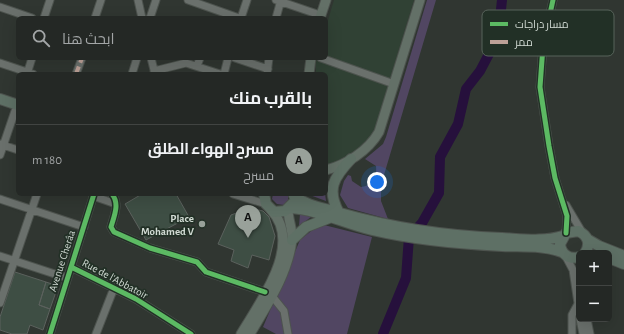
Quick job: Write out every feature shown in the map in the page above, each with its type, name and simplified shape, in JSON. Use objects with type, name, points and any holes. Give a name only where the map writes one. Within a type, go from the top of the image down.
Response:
[{"type":"highway","points":[[0,99],[16,107]]},
{"type":"highway","points":[[0,106],[16,107]]},
{"type":"highway","points":[[339,213],[332,194],[333,185],[337,176],[351,159]]},
{"type":"highway","points":[[257,196],[278,212],[289,209],[303,210],[329,218],[372,226],[422,240],[474,241],[545,239],[574,230],[599,246],[624,256]]},
{"type":"highway","points":[[289,209],[294,196]]},
{"type":"highway","points":[[296,196],[306,203],[339,213],[372,226]]},
{"type":"highway","points":[[292,240],[306,227],[329,218]]},
{"type":"highway","points":[[564,234],[560,244],[564,253]]},
{"type":"highway","points":[[585,236],[588,246],[586,250]]},
{"type":"highway","points":[[474,241],[545,247],[564,253],[573,258],[576,258]]},
{"type":"highway","points":[[612,259],[624,264]]},
{"type":"main road","points":[[320,16],[326,0]]},
{"type":"main road","points":[[328,169],[351,159],[376,138],[420,0]]},
{"type":"main road","points":[[309,72],[311,60]]},
{"type":"main road","points":[[250,334],[269,294],[284,241],[282,225],[266,202]]},
{"type":"main road","points":[[241,334],[269,294],[286,265],[292,240],[289,209]]},
{"type":"street","points":[[45,16],[50,0]]},
{"type":"street","points":[[96,16],[101,0]]},
{"type":"street","points":[[138,0],[143,16]]},
{"type":"street","points":[[151,16],[156,0]]},
{"type":"street","points":[[188,0],[199,2],[234,16]]},
{"type":"street","points":[[241,16],[247,0]]},
{"type":"street","points":[[551,10],[553,0]]},
{"type":"street","points":[[276,16],[279,1],[317,16]]},
{"type":"street","points":[[0,7],[26,16]]},
{"type":"street","points":[[216,16],[218,10]]},
{"type":"street","points":[[542,56],[540,87],[549,146],[567,220],[564,234]]},
{"type":"street","points":[[29,72],[32,60]]},
{"type":"street","points":[[77,72],[81,60]]},
{"type":"street","points":[[133,72],[136,60]]},
{"type":"street","points":[[151,60],[154,72],[178,64],[197,66],[214,72]]},
{"type":"street","points":[[197,66],[199,60]]},
{"type":"street","points":[[224,72],[228,60]]},
{"type":"street","points":[[240,60],[267,71],[269,60]]},
{"type":"street","points":[[327,60],[394,84]]},
{"type":"street","points":[[0,63],[26,72]]},
{"type":"street","points":[[0,155],[2,144],[16,109]]},
{"type":"street","points":[[2,144],[16,149]]},
{"type":"street","points":[[0,303],[36,196]]},
{"type":"street","name":"Avenue Cherâa","points":[[50,334],[94,196]]},
{"type":"street","points":[[101,196],[116,198],[112,229],[114,232],[150,248],[197,262],[206,272],[269,294],[284,311],[288,334]]},
{"type":"street","points":[[241,196],[266,202]]},
{"type":"street","points":[[0,199],[84,226]]},
{"type":"street","points":[[563,202],[585,236]]},
{"type":"street","points":[[564,253],[572,270],[576,291]]},
{"type":"street","points":[[0,256],[67,278]]},
{"type":"street","name":"Rue de l'Abbatoir","points":[[71,267],[136,299],[177,330],[190,334]]},
{"type":"street","points":[[96,334],[114,288]]},
{"type":"street","points":[[572,334],[572,315],[576,306]]},
{"type":"street","points":[[581,322],[583,334]]},
{"type":"street","points":[[588,322],[590,334]]},
{"type":"shaded area","points":[[334,0],[414,0],[373,135],[357,151],[335,163],[328,165],[328,72],[316,72],[316,62],[316,60],[328,60],[328,20]]},
{"type":"shaded area","points":[[427,0],[436,0],[381,185],[381,201],[388,219],[348,208],[340,195],[344,181],[348,175],[351,176],[352,181],[361,187],[369,185],[374,181],[376,166],[365,159],[383,144],[386,137]]},
{"type":"shaded area","points":[[273,196],[288,196],[288,200],[284,205],[277,204],[272,199]]},
{"type":"shaded area","points":[[312,196],[325,196],[326,201]]},
{"type":"shaded area","points":[[300,214],[311,217],[299,226]]},
{"type":"shaded area","points":[[320,224],[372,237],[347,334],[276,334],[263,327],[300,240]]},
{"type":"building","points":[[139,196],[177,196],[189,217],[146,240],[125,204]]},
{"type":"building","points":[[250,208],[263,211],[269,217],[275,236],[269,260],[252,255],[248,268],[231,261],[234,250],[218,244],[231,215]]},
{"type":"building","points":[[15,272],[46,282],[39,305],[50,309],[43,330],[30,325],[27,334],[12,334],[0,330],[0,317]]},
{"type":"building","points":[[46,282],[58,286],[50,309],[39,305]]},
{"type":"waterway","points":[[501,10],[502,0]]},
{"type":"waterway","points":[[383,334],[406,278],[409,237],[422,223],[439,193],[440,157],[458,124],[466,89],[480,71],[488,56]]},
{"type":"marked path","points":[[77,72],[81,60]]},
{"type":"cycle path","points":[[551,10],[553,0]]},
{"type":"cycle path","points":[[542,56],[540,87],[555,178],[567,216],[566,233]]},
{"type":"cycle path","points":[[50,334],[93,196]]},
{"type":"cycle path","points":[[113,196],[116,206],[111,227],[114,232],[150,248],[197,262],[206,272],[265,292]]},
{"type":"cycle path","points":[[71,267],[136,299],[191,334]]},
{"type":"place","name":"Place Mohamed V","points":[[202,224]]},
{"type":"place","name":"مسرح الهواء الطلق","points":[[248,238]]}]
